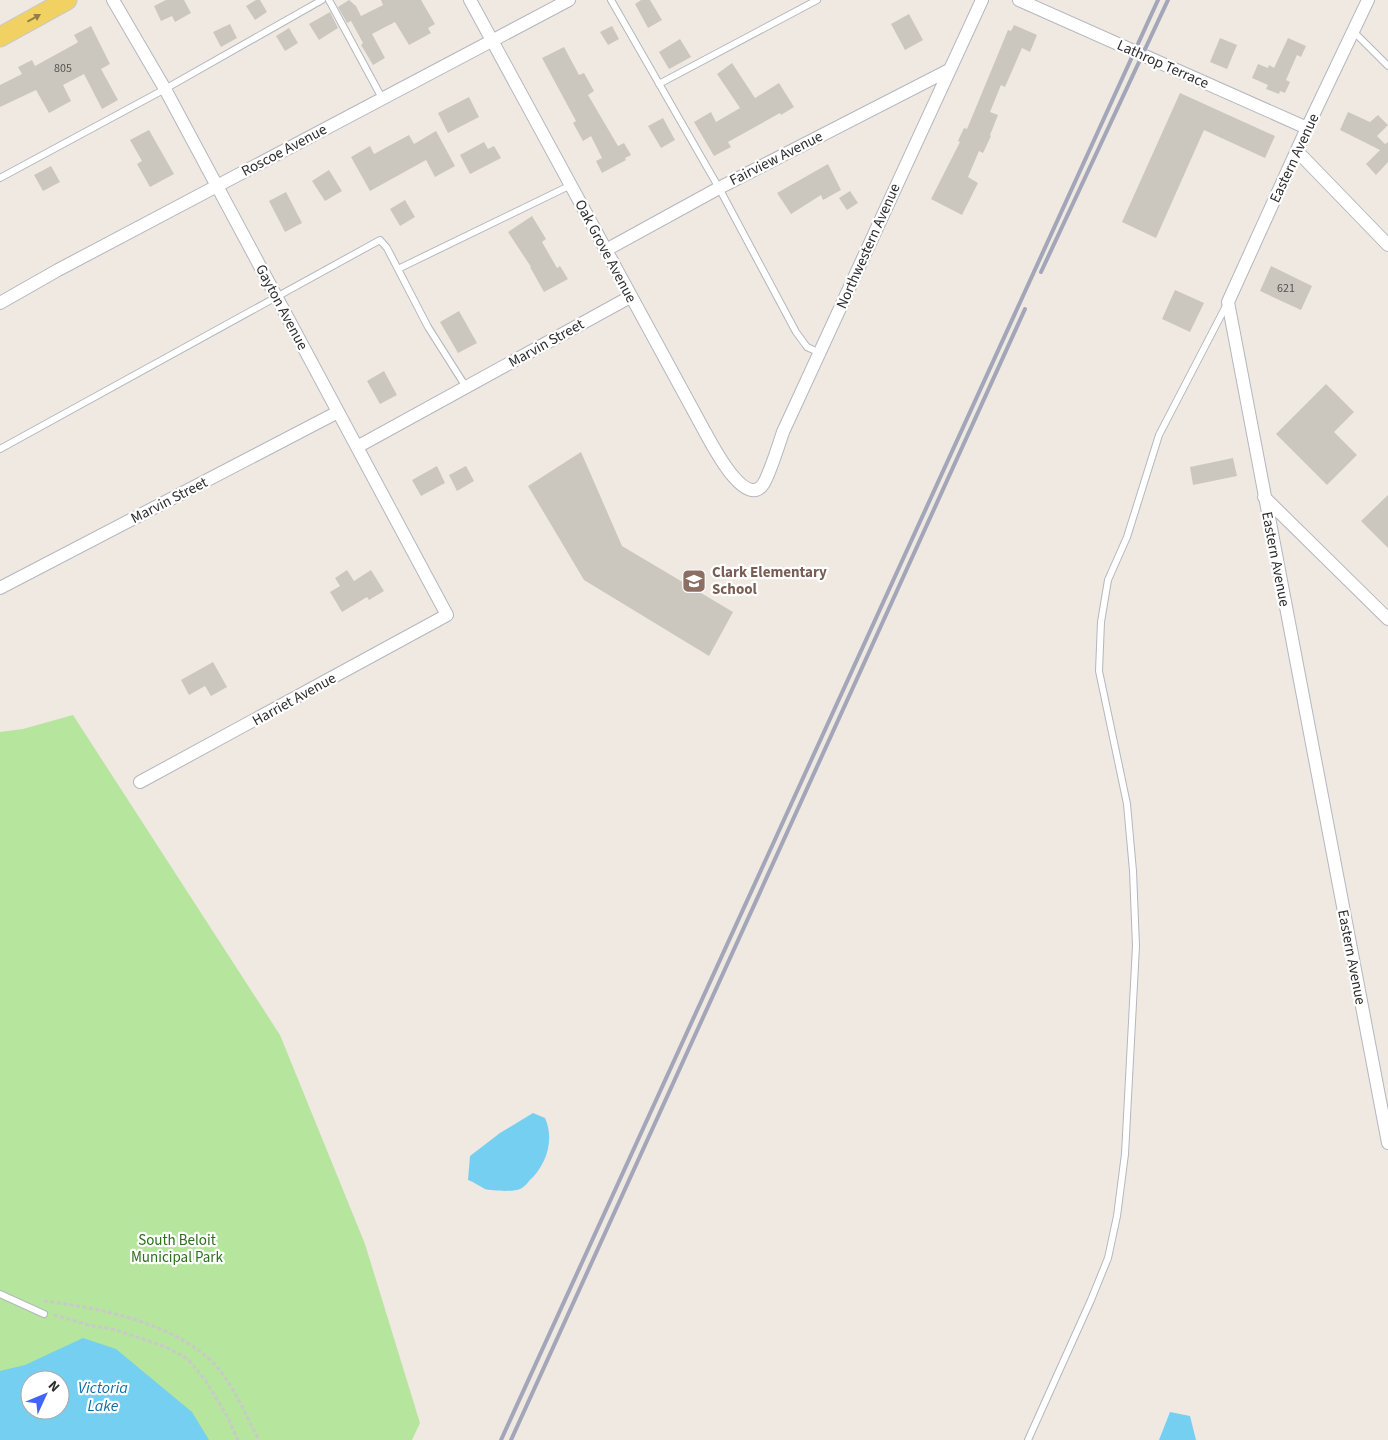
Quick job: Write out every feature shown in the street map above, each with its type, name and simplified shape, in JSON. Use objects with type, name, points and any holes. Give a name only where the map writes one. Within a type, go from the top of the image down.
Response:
[{"type":"main road","points":[[0,37],[67,0]]},
{"type":"street","name":"Gayton Avenue","points":[[113,0],[165,90],[447,616]]},
{"type":"street","name":"Oak Grove Avenue","points":[[470,0],[705,432],[734,480],[746,489],[754,490]]},
{"type":"street","name":"Roscoe Avenue","points":[[0,303],[58,270],[569,0]]},
{"type":"street","name":"Northwestern Avenue","points":[[754,490],[763,484],[783,432],[948,70],[982,0]]},
{"type":"street","name":"Lathrop Terrace","points":[[1019,0],[1307,128]]},
{"type":"street","name":"Eastern Avenue","points":[[1368,0],[1307,128],[1228,302],[1388,1144]]},
{"type":"street","name":"Fairview Avenue","points":[[606,250],[719,188],[948,70]]},
{"type":"street","points":[[1297,151],[1388,245]]},
{"type":"street","name":"Marvin Street","points":[[357,447],[630,296]]},
{"type":"street","name":"Marvin Street","points":[[0,588],[338,412]]},
{"type":"street","points":[[1264,497],[1388,619]]},
{"type":"street","name":"Harriet Avenue","points":[[140,782],[447,616]]},
{"type":"lane","points":[[0,178],[165,90],[322,0]]},
{"type":"lane","points":[[329,0],[382,98]]},
{"type":"lane","points":[[612,0],[719,188],[796,332],[807,347],[820,353]]},
{"type":"lane","points":[[659,84],[817,0]]},
{"type":"lane","points":[[1354,32],[1388,66]]},
{"type":"lane","points":[[398,268],[570,185]]},
{"type":"lane","points":[[0,449],[380,240],[387,248],[428,327],[466,387]]},
{"type":"lane","points":[[1028,1440],[1108,1258],[1117,1216],[1125,1154],[1136,946],[1133,871],[1127,804],[1099,671],[1101,622],[1108,580],[1127,537],[1159,435],[1228,302]]},
{"type":"lane","points":[[0,1294],[44,1314]]},
{"type":"path","points":[[38,1300],[91,1308],[112,1314],[152,1327],[191,1345],[218,1368],[229,1384],[259,1440]]},
{"type":"path","points":[[44,1314],[63,1316],[89,1325],[116,1330],[166,1347],[188,1359],[206,1382],[227,1416],[238,1440]]},
{"type":"green space","name":"South Beloit Municipal Park","points":[[73,715],[280,1035],[365,1244],[420,1423],[412,1440],[0,1440],[0,732],[23,729]]},
{"type":"water","points":[[533,1113],[545,1118],[548,1126],[549,1144],[540,1168],[526,1185],[517,1190],[498,1191],[485,1189],[468,1180],[470,1156],[500,1133]]},
{"type":"water","name":"Victoria Lake","points":[[83,1338],[116,1349],[192,1412],[209,1440],[0,1440],[0,1371],[25,1365]]},
{"type":"water","points":[[1170,1412],[1190,1416],[1196,1440],[1159,1440]]},
{"type":"building","points":[[166,0],[184,0],[191,13],[175,22],[172,16],[161,21],[154,6]]},
{"type":"building","points":[[256,0],[260,0],[267,12],[255,20],[246,6]]},
{"type":"building","points":[[349,0],[356,6],[361,16],[383,5],[381,0],[421,0],[435,24],[428,28],[431,33],[409,45],[395,22],[372,34],[385,58],[373,65],[361,45],[363,43],[351,21],[347,23],[338,7]]},
{"type":"building","points":[[641,0],[650,0],[662,20],[648,28],[635,4]]},
{"type":"building","points":[[330,12],[338,28],[319,40],[309,24]]},
{"type":"building","points":[[909,14],[923,40],[905,50],[891,24]]},
{"type":"building","points":[[230,24],[237,38],[221,47],[213,32]]},
{"type":"building","points":[[1014,25],[1037,35],[1030,52],[1022,48],[1005,87],[1001,85],[990,112],[998,115],[991,136],[983,153],[979,151],[968,177],[978,183],[962,215],[931,199],[960,142],[958,141],[964,128],[967,129],[1008,30],[1011,31]]},
{"type":"building","points":[[91,26],[110,64],[101,69],[118,100],[102,109],[84,74],[63,85],[71,101],[49,113],[36,90],[0,107],[0,85],[22,74],[18,67],[32,60],[35,66],[75,44],[78,42],[74,35]]},
{"type":"building","points":[[612,26],[619,39],[608,45],[600,32]]},
{"type":"building","points":[[289,28],[298,43],[285,51],[276,36]]},
{"type":"building","points":[[1220,38],[1237,45],[1227,69],[1210,62]]},
{"type":"building","points":[[1288,38],[1306,46],[1301,57],[1297,55],[1286,80],[1290,82],[1285,93],[1280,91],[1279,94],[1266,89],[1268,85],[1252,78],[1258,64],[1268,68],[1269,65],[1274,68]]},
{"type":"building","points":[[680,39],[691,57],[669,69],[659,52]]},
{"type":"building","points":[[564,47],[579,75],[584,73],[594,91],[588,95],[618,146],[624,143],[631,155],[625,158],[626,160],[602,173],[596,161],[602,158],[591,136],[583,141],[573,123],[576,121],[542,58]]},
{"type":"building","points":[[732,63],[755,98],[779,83],[794,107],[728,142],[731,147],[714,156],[694,122],[711,112],[716,122],[740,108],[717,74]]},
{"type":"building","points":[[1180,93],[1275,136],[1265,158],[1204,130],[1156,238],[1122,222]]},
{"type":"building","points":[[469,97],[479,117],[448,133],[438,113]]},
{"type":"building","points":[[1348,112],[1370,122],[1378,115],[1388,125],[1377,136],[1385,144],[1388,142],[1388,162],[1376,175],[1366,164],[1380,150],[1340,130]]},
{"type":"building","points":[[663,118],[675,140],[661,148],[648,126]]},
{"type":"building","points":[[149,130],[174,174],[150,187],[137,164],[142,161],[130,140]]},
{"type":"building","points":[[436,131],[455,166],[435,177],[426,160],[370,191],[351,157],[370,146],[374,154],[409,135],[414,144]]},
{"type":"building","points":[[484,142],[488,149],[494,146],[501,158],[470,174],[460,155]]},
{"type":"building","points":[[828,164],[841,190],[823,200],[821,195],[791,214],[777,193]]},
{"type":"building","points":[[51,166],[60,182],[43,191],[34,175]]},
{"type":"building","points":[[329,170],[342,191],[325,201],[312,181]]},
{"type":"building","points":[[850,191],[858,203],[847,210],[839,198]]},
{"type":"building","points":[[286,192],[302,223],[285,232],[269,201]]},
{"type":"building","points":[[405,200],[415,217],[400,226],[390,209]]},
{"type":"building","points":[[532,216],[546,239],[542,242],[557,268],[560,266],[568,279],[544,292],[531,267],[508,232]]},
{"type":"building","points":[[1271,266],[1312,286],[1301,310],[1260,291]]},
{"type":"building","points":[[1175,290],[1204,303],[1190,332],[1162,319]]},
{"type":"building","points":[[459,311],[477,343],[458,353],[440,322]]},
{"type":"building","points":[[384,371],[397,395],[380,404],[367,381]]},
{"type":"building","points":[[1326,384],[1354,412],[1334,432],[1357,455],[1327,485],[1276,434]]},
{"type":"building","points":[[581,452],[622,546],[733,612],[709,656],[584,580],[528,486]]},
{"type":"building","points":[[1233,458],[1237,476],[1193,485],[1190,467]]},
{"type":"building","points":[[437,466],[445,483],[421,496],[412,480]]},
{"type":"building","points":[[466,466],[474,481],[457,491],[449,475]]},
{"type":"building","points":[[1388,495],[1388,548],[1361,521]]},
{"type":"building","points":[[347,570],[354,581],[371,570],[384,591],[369,600],[367,597],[342,612],[330,592],[340,586],[335,578]]},
{"type":"building","points":[[213,662],[227,687],[211,696],[205,686],[189,695],[181,680]]},
{"type":"railway","points":[[501,1440],[1158,0]]},
{"type":"railway","points":[[1041,272],[1168,0]]},
{"type":"railway","points":[[511,1440],[1025,309]]},
{"type":"place","name":"Clark Elementary School","points":[[694,581]]}]
